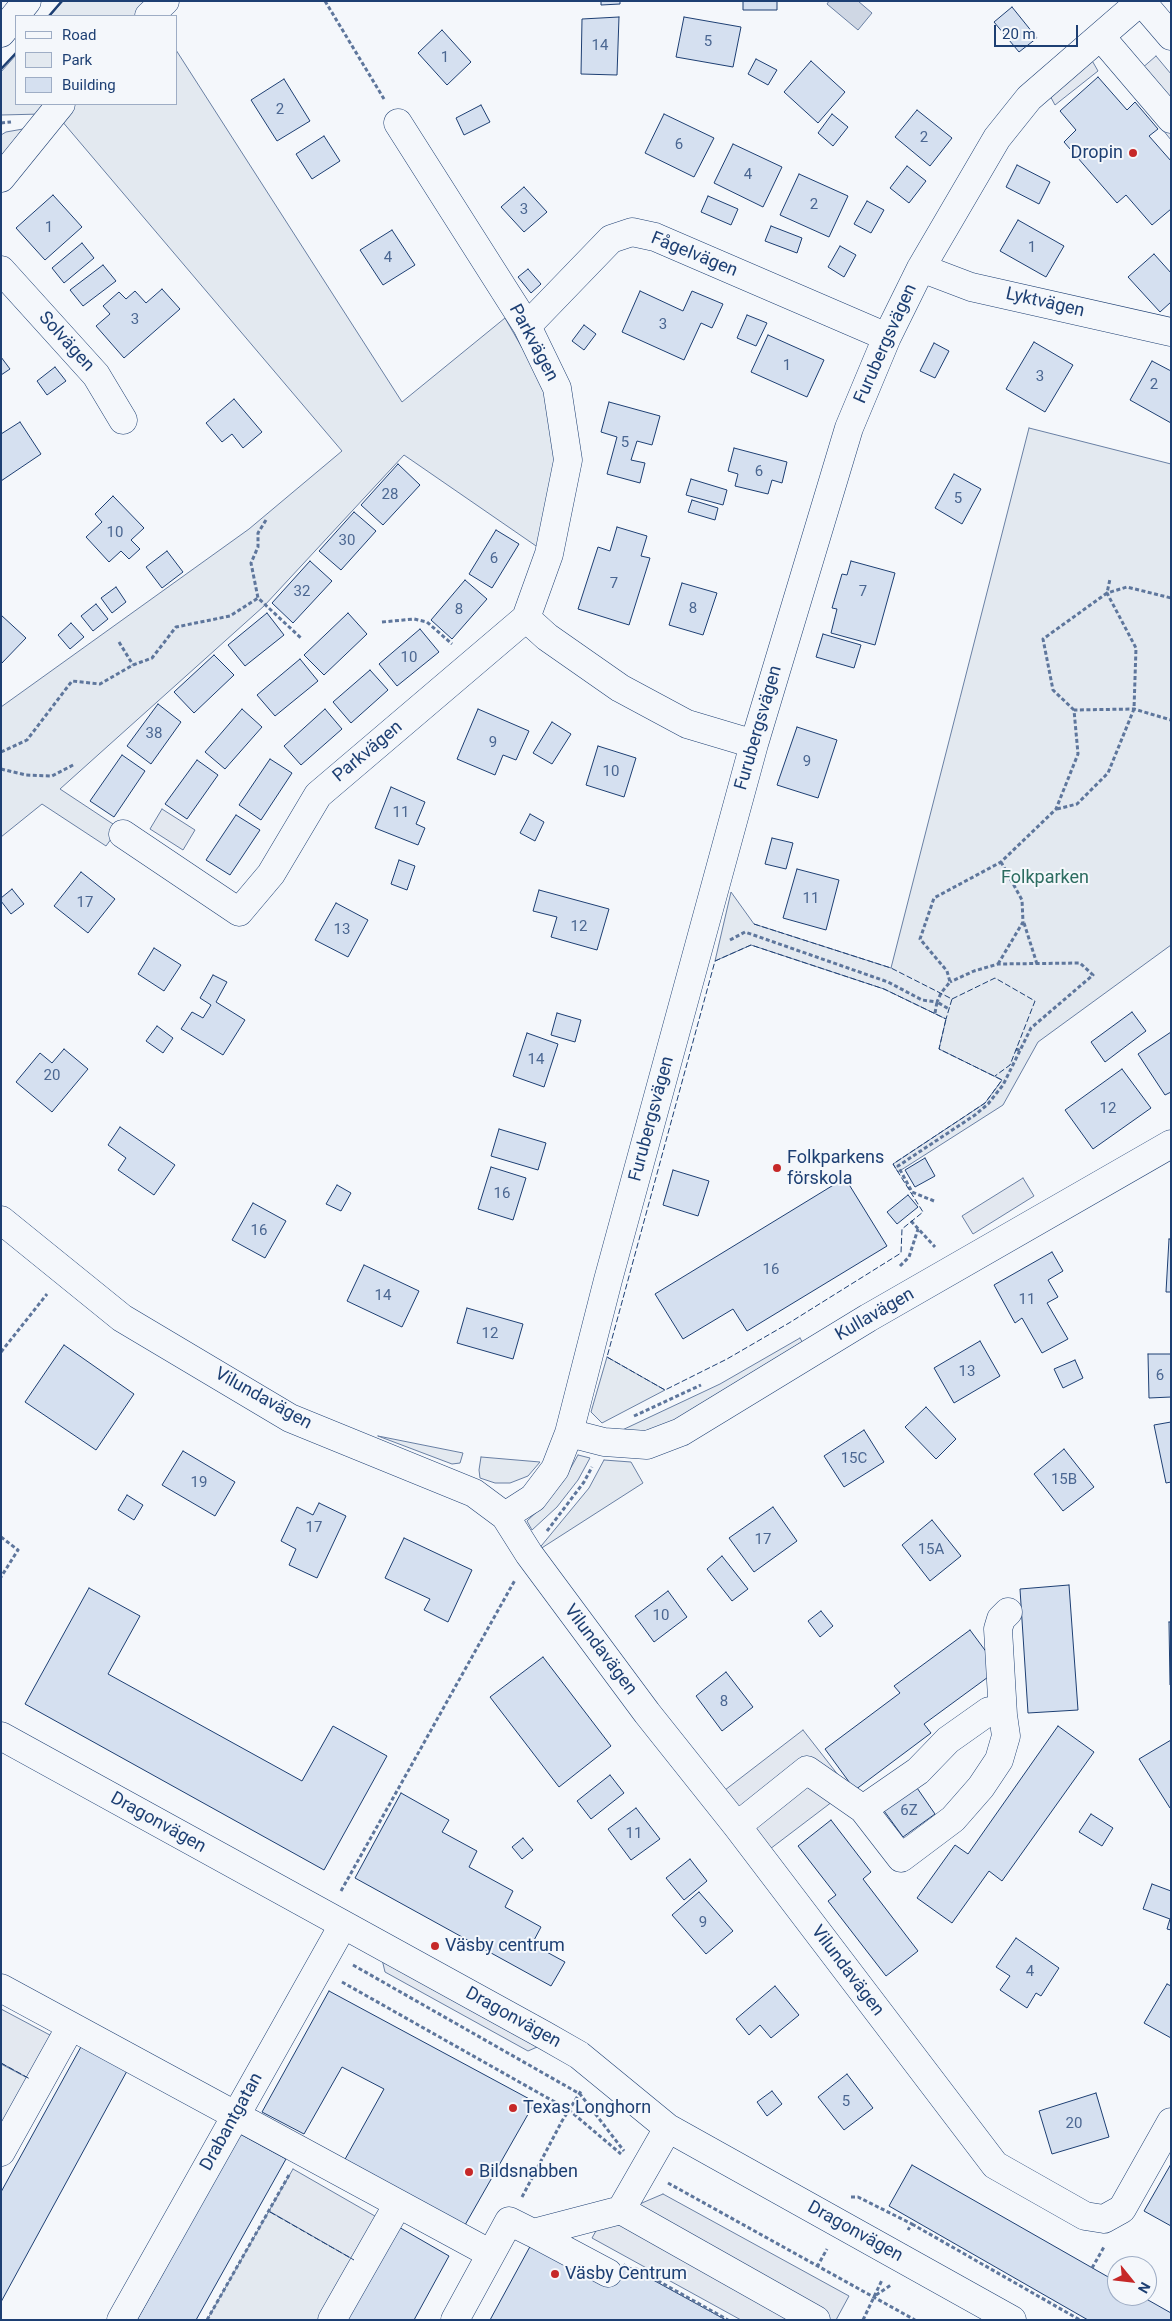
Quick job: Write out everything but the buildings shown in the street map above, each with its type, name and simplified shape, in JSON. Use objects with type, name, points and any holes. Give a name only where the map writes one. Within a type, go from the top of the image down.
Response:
[{"type":"street","points":[[15,15],[26,1]]},
{"type":"street","points":[[150,15],[165,1]]},
{"type":"street","points":[[1141,1],[1171,36]]},
{"type":"street","name":"Furubergsvägen","points":[[505,1516],[533,1498],[555,1469],[569,1433],[608,1280],[754,744],[849,428],[888,337],[921,268],[997,138],[1029,98],[1141,1]]},
{"type":"street","points":[[1,33],[15,15]]},
{"type":"street","points":[[1101,37],[1171,119]]},
{"type":"street","points":[[1,178],[60,105]]},
{"type":"street","name":"Parkvägen","points":[[123,834],[239,912],[271,874],[318,795],[526,618],[549,554],[568,460],[557,388],[527,326],[398,123]]},
{"type":"street","name":"Fågelvägen","points":[[527,326],[611,239],[632,232],[655,237],[888,337]]},
{"type":"street","name":"Lyktvägen","points":[[921,268],[971,287],[1171,332]]},
{"type":"street","name":"Solvägen","points":[[1,270],[96,375],[123,420]]},
{"type":"street","points":[[526,618],[547,638],[620,688],[687,724],[754,744]]},
{"type":"street","name":"Kullavägen","points":[[569,1433],[604,1442],[648,1445],[681,1432],[876,1314],[1171,1144]]},
{"type":"street","name":"Vilundavägen","points":[[1,1220],[122,1318],[290,1418],[474,1493],[505,1516],[529,1554],[647,1713],[737,1826],[995,2165],[1085,2216],[1104,2219],[1122,2209],[1171,2122]]},
{"type":"street","points":[[737,1826],[806,1770],[863,1809],[902,1858],[922,1845],[953,1819],[981,1787],[999,1760],[1006,1736],[998,1629],[1001,1619],[1008,1612]]},
{"type":"street","points":[[863,1809],[918,1771],[948,1740],[989,1710],[1003,1715]]},
{"type":"street","name":"Dragonvägen","points":[[1,1736],[579,2055],[668,2128],[1012,2320]]},
{"type":"street","name":"Drabantgatan","points":[[121,2320],[343,1925]]},
{"type":"street","points":[[1,1988],[491,2254]]},
{"type":"street","points":[[1,2152],[71,2026]]},
{"type":"street","points":[[621,2210],[668,2128]]},
{"type":"street","points":[[332,2320],[398,2204]]},
{"type":"street","points":[[455,2320],[491,2254],[521,2227],[621,2210],[816,2320]]},
{"type":"street","points":[[521,2227],[621,2270]]},
{"type":"path","points":[[325,1],[398,123]]},
{"type":"path","points":[[266,520],[258,533],[258,547],[251,563],[258,598],[301,638]]},
{"type":"path","points":[[1056,809],[1077,804],[1108,773],[1134,709],[1136,648],[1107,593],[1110,579]]},
{"type":"path","points":[[950,982],[947,971],[920,939],[934,898],[1001,862],[1056,809],[1078,754],[1074,710],[1053,690],[1043,639],[1107,593],[1127,587],[1171,598]]},
{"type":"path","points":[[1,752],[27,740],[72,681],[100,684],[134,665],[152,658],[176,627],[230,616],[258,598]]},
{"type":"path","points":[[382,622],[414,619],[427,622],[447,639]]},
{"type":"path","points":[[119,642],[134,665]]},
{"type":"path","points":[[1074,710],[1134,709],[1171,720]]},
{"type":"path","points":[[1,770],[26,775],[52,776],[75,764]]},
{"type":"path","points":[[1001,862],[1022,900],[1023,922],[1037,964]]},
{"type":"path","points":[[998,964],[1023,922]]},
{"type":"path","points":[[745,932],[888,982],[922,1000],[938,1002],[949,1009]]},
{"type":"path","points":[[934,1201],[912,1192],[898,1166],[975,1115],[988,1104],[1004,1085],[1031,1028],[1093,975],[1080,963],[998,964],[974,971],[950,982],[941,993],[935,1013]]},
{"type":"path","points":[[1016,1049],[1021,1051]]},
{"type":"path","points":[[911,1221],[932,1243]]},
{"type":"path","points":[[894,1271],[909,1257],[918,1229]]},
{"type":"path","points":[[1,1352],[48,1293]]},
{"type":"path","points":[[1,1537],[18,1550],[1,1577]]},
{"type":"path","points":[[336,1898],[434,1727],[529,1554]]},
{"type":"path","points":[[323,1959],[580,2094],[628,2158],[569,2110],[323,1959]]},
{"type":"path","points":[[521,2227],[569,2110],[580,2094]]},
{"type":"path","points":[[207,2320],[302,2151]]},
{"type":"path","points":[[661,2179],[915,2320]]},
{"type":"path","points":[[912,2224],[1080,2320]]},
{"type":"path","points":[[817,2267],[829,2245]]},
{"type":"path","points":[[863,2320],[895,2255]]},
{"type":"path","points":[[621,2270],[728,2320]]},
{"type":"path","points":[[874,2297],[890,2285]]},
{"type":"green space","points":[[63,1],[154,1],[138,15],[51,15]]},
{"type":"green space","points":[[178,53],[402,402],[505,318],[544,386],[558,461],[539,548],[404,455],[264,606],[60,789],[119,828],[106,846],[42,804],[1,837],[1,707],[249,529],[342,451],[61,120],[74,105],[178,105]]},
{"type":"green space","points":[[15,56],[15,105],[50,105],[42,114],[1,115],[1,72]]},
{"type":"green space","points":[[23,129],[1,157],[1,135],[6,132]]},
{"type":"green space","name":"Folkparken","points":[[1029,428],[1171,464],[1171,945],[1038,1042],[1003,1105],[898,1172],[893,1164],[985,1103],[1002,1080],[939,1049],[946,1019],[884,989],[751,945],[715,961],[731,892],[754,924],[891,968]]},
{"type":"green space","points":[[800,1338],[804,1345],[679,1421],[640,1435],[618,1432],[720,1384]]},
{"type":"green space","points":[[607,1357],[665,1390],[602,1423],[591,1412]]},
{"type":"green space","points":[[378,1436],[463,1453],[460,1463],[452,1464]]},
{"type":"green space","points":[[578,1455],[590,1458],[578,1480],[557,1507],[532,1530],[527,1521],[545,1504],[564,1480]]},
{"type":"green space","points":[[481,1457],[540,1462],[528,1476],[510,1483],[495,1483],[480,1478]]},
{"type":"green space","points":[[604,1460],[631,1462],[643,1483],[537,1551],[589,1488]]},
{"type":"green space","points":[[1,2064],[39,2084],[1,2152]]},
{"type":"green space","points":[[269,2211],[363,2265],[332,2320],[207,2320]]},
{"type":"shaded area","points":[[829,1],[858,1],[872,13],[858,30],[827,4]]},
{"type":"shaded area","points":[[1156,56],[1171,74],[1171,140],[1125,83]]},
{"type":"shaded area","points":[[1090,57],[1098,71],[1055,105],[1048,92]]},
{"type":"shaded area","points":[[162,809],[195,830],[183,850],[150,829]]},
{"type":"shaded area","points":[[1023,1178],[1034,1196],[973,1234],[962,1216]]},
{"type":"shaded area","points":[[803,1730],[849,1789],[770,1849],[725,1790]]},
{"type":"shaded area","points":[[381,1955],[544,2044],[528,2051],[385,1972]]},
{"type":"shaded area","points":[[1,2009],[63,2042],[39,2084],[1,2063]]},
{"type":"shaded area","points":[[293,2169],[387,2223],[363,2265],[269,2211]]},
{"type":"shaded area","points":[[663,2194],[849,2296],[836,2320],[741,2320],[592,2238],[602,2220]]},
{"type":"fence","points":[[754,924],[891,968],[952,999],[946,1019],[884,989],[751,945],[715,961],[607,1357],[665,1390],[727,1359],[789,1323],[901,1253],[902,1229],[923,1212],[893,1164],[985,1103],[1002,1080],[939,1049],[946,1019]]},
{"type":"fence","points":[[952,999],[995,978],[1035,1001],[1010,1065],[995,1076]]},
{"type":"fence","points":[[1,2063],[30,2079]]},
{"type":"fence","points":[[270,2212],[354,2260]]},
{"type":"wall","points":[[50,15],[62,1]]},
{"type":"wall","points":[[1,69],[15,54]]},
{"type":"place","name":"Dropin","points":[[1133,153]]},
{"type":"place","name":"Folkparkens förskola","points":[[777,1168]]},
{"type":"place","name":"Väsby centrum","points":[[435,1946]]},
{"type":"place","name":"Texas Longhorn","points":[[513,2108]]},
{"type":"place","name":"Bildsnabben","points":[[469,2172]]},
{"type":"place","name":"Väsby Centrum","points":[[555,2274]]}]
